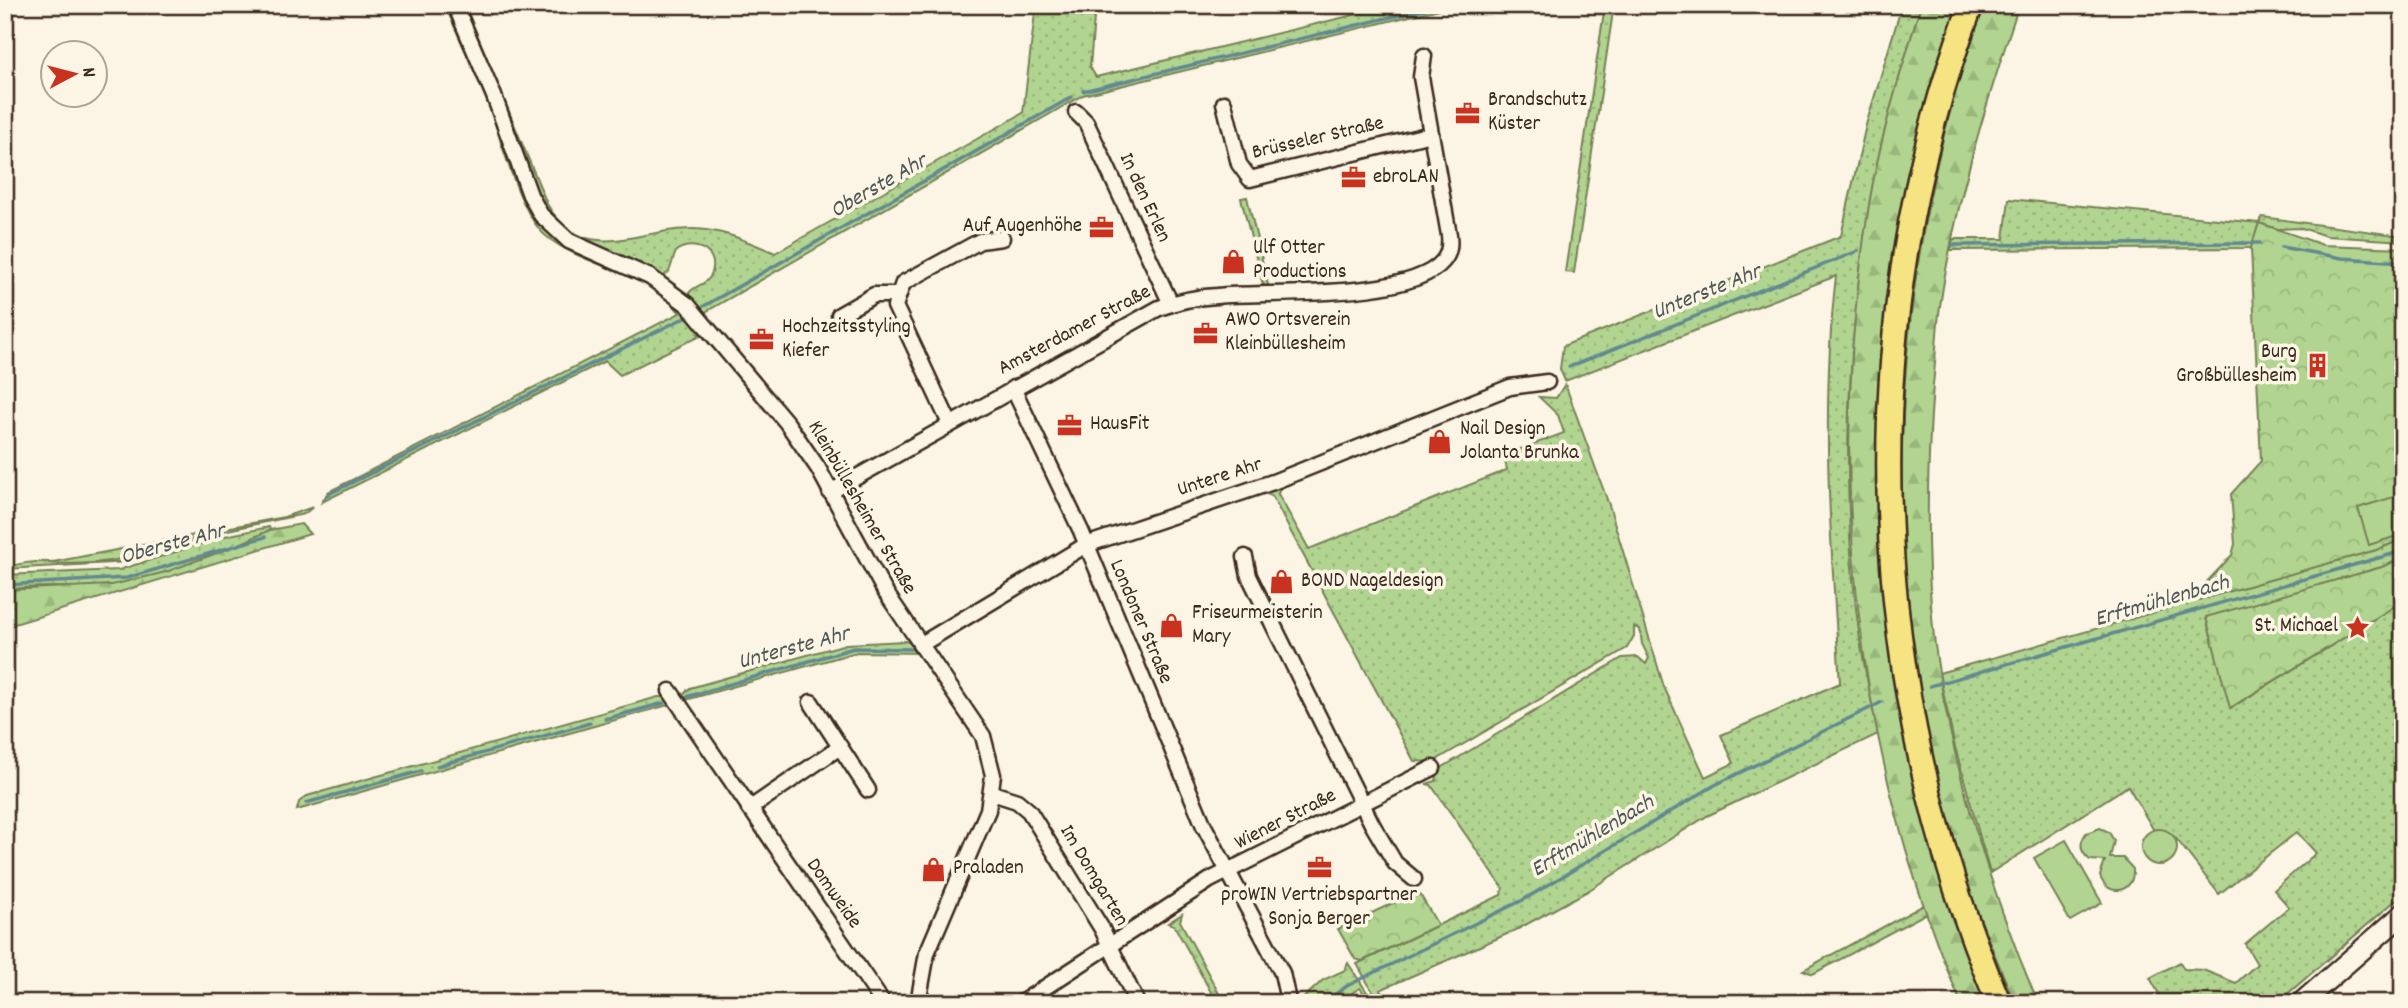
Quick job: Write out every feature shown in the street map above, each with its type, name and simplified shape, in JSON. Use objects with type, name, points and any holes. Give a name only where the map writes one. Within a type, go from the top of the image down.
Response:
[{"type":"main road","points":[[1971,5],[1932,129],[1903,270],[1890,395],[1889,510],[1899,644],[1921,763],[1952,877],[2000,1003]]},
{"type":"street","name":"Kleinbüllesheimer Straße","points":[[455,5],[490,86],[530,195],[541,215],[569,241],[650,277],[681,298],[787,423],[830,492],[873,572],[983,736],[992,766],[992,793],[984,821],[927,953],[918,1003]]},
{"type":"street","name":"Amsterdamer Straße","points":[[830,492],[1145,314],[1171,304],[1220,295],[1347,291],[1412,277],[1437,267],[1447,255],[1450,235],[1421,77],[1424,57]]},
{"type":"street","name":"Brüsseler Straße","points":[[1224,103],[1239,164],[1250,179],[1432,134]]},
{"type":"street","name":"In den Erlen","points":[[1076,112],[1086,122],[1171,304]]},
{"type":"street","points":[[950,424],[895,306],[898,295],[903,283],[980,241],[1002,238]]},
{"type":"street","points":[[839,314],[874,295],[898,295]]},
{"type":"street","name":"Untere Ahr","points":[[920,645],[1086,545],[1273,482],[1510,387],[1547,382]]},
{"type":"street","name":"Londoner Straße","points":[[1013,388],[1086,545],[1204,826],[1227,872]]},
{"type":"street","points":[[1245,557],[1249,576],[1363,804]]},
{"type":"street","name":"Domweide","points":[[670,691],[883,1003]]},
{"type":"street","points":[[811,702],[868,790]]},
{"type":"street","points":[[749,808],[840,747]]},
{"type":"street","name":"Wiener Straße","points":[[1021,1003],[1189,893],[1433,768]]},
{"type":"street","name":"Im Domgarten","points":[[992,793],[1026,807],[1111,946],[1137,1003]]},
{"type":"street","name":"Wiener Straße","points":[[1363,804],[1395,863],[1414,879]]},
{"type":"street","name":"Wiener Straße","points":[[1227,872],[1282,973],[1287,996]]},
{"type":"street","points":[[2312,999],[2403,914]]},
{"type":"green space","points":[[445,5],[449,5],[478,69],[533,213],[556,237],[569,245],[627,271],[663,293],[689,317],[713,345],[712,347],[698,331],[699,336],[620,375],[605,361],[322,502],[328,492],[680,313],[651,287],[562,247],[537,226],[520,195],[485,96]]},
{"type":"green space","points":[[460,5],[465,5],[547,204],[562,223],[578,235],[595,240],[632,238],[672,230],[714,231],[775,253],[1023,113],[1036,5],[1095,5],[1090,67],[1096,77],[1395,5],[1456,5],[1083,95],[702,314],[690,300],[689,293],[710,277],[713,261],[705,250],[691,246],[676,251],[669,272],[662,277],[591,246],[560,227],[538,201]]},
{"type":"green space","points":[[1605,5],[1614,5],[1574,273],[1565,272]]},
{"type":"green space","points":[[1902,5],[1921,5],[1885,130],[1869,206],[1856,313],[1849,423],[1848,477],[1854,586],[1860,640],[1878,734],[1707,816],[1586,892],[1516,930],[1380,990],[1388,1003],[1379,1003],[1357,964],[1501,895],[1503,888],[1431,785],[1426,784],[1436,781],[1438,770],[1622,658],[1638,657],[1646,664],[1649,658],[1642,644],[1640,629],[1634,627],[1634,636],[1627,648],[1433,762],[1414,761],[1272,496],[1263,493],[1280,487],[1278,494],[1309,549],[1507,470],[1504,455],[1564,433],[1558,415],[1539,397],[1556,398],[1565,384],[1609,505],[1664,687],[1705,777],[1734,763],[1721,735],[1840,683],[1828,429],[1831,327],[1836,276],[1565,381],[1560,369],[1563,346],[1841,236],[1866,125]]},
{"type":"green space","points":[[1921,5],[1959,5],[1924,126],[1891,294],[1883,351],[1878,434],[1879,518],[1885,601],[1896,683],[1912,765],[1958,925],[1988,1003],[1961,1003],[1925,908],[1895,811],[1873,711],[1858,611],[1851,509],[1850,408],[1856,306],[1869,205],[1885,129]]},
{"type":"green space","points":[[1983,5],[2019,5],[1973,154],[1946,268],[1938,326],[1929,445],[1929,568],[1939,674],[1959,770],[1987,867],[2038,1003],[2014,1001],[1954,849],[1926,722],[1912,632],[1904,541],[1902,450],[1907,360],[1917,270],[1933,181],[1955,93]]},
{"type":"green space","points":[[1247,197],[1269,289],[1264,289],[1241,198]]},
{"type":"green space","points":[[2009,199],[2259,223],[2251,248],[1951,250],[1953,239],[2004,239]]},
{"type":"green space","points":[[2262,217],[2403,236],[2403,241],[2326,236],[2302,228],[2278,229],[2259,223]]},
{"type":"green space","points":[[2259,223],[2323,245],[2403,248],[2403,539],[2376,550],[2187,603],[2232,555],[2235,544],[2231,494],[2261,461],[2251,248]]},
{"type":"green space","points":[[2403,494],[2403,534],[2369,545],[2358,508]]},
{"type":"green space","points":[[313,507],[304,514],[223,531],[129,562],[5,569],[29,563],[125,561],[194,539],[199,533],[284,517]]},
{"type":"green space","points":[[301,524],[310,534],[5,627],[5,590],[112,585],[166,572],[270,530]]},
{"type":"green space","points":[[269,527],[270,530],[213,556],[133,581],[100,586],[5,590],[5,575],[119,570],[225,536]]},
{"type":"green space","points":[[200,534],[176,545],[122,559],[48,563]]},
{"type":"green space","points":[[2403,539],[2403,558],[2382,567],[2206,618],[2231,708],[2403,601],[2403,894],[2277,1003],[2164,1003],[2150,978],[2180,962],[2184,969],[2203,970],[2236,983],[2257,964],[2245,944],[2289,907],[2274,890],[2316,853],[2297,832],[2219,894],[2175,837],[2153,829],[2128,786],[1990,873],[1955,747],[1939,673],[2376,550]]},
{"type":"green space","points":[[2403,558],[2403,601],[2230,708],[2206,617],[2382,567]]},
{"type":"green space","points":[[905,641],[914,644],[920,653],[857,652],[682,701],[680,697],[690,688],[846,644]]},
{"type":"green space","points":[[658,697],[667,697],[672,704],[297,810],[299,802],[307,796]]},
{"type":"green space","points":[[2100,828],[2109,832],[2114,841],[2110,858],[2123,858],[2133,869],[2130,883],[2120,890],[2108,888],[2100,876],[2105,861],[2090,860],[2082,851],[2082,840],[2086,833]]},
{"type":"green space","points":[[2159,829],[2172,834],[2177,847],[2172,860],[2159,865],[2146,860],[2141,847],[2146,834]]},
{"type":"green space","points":[[2066,840],[2102,903],[2070,921],[2034,858]]},
{"type":"green space","points":[[1418,891],[1438,925],[1362,961],[1355,959],[1338,929]]},
{"type":"green space","points":[[1924,905],[1927,913],[1813,974],[1803,970]]},
{"type":"green space","points":[[1182,914],[1180,921],[1224,1003],[1217,1003],[1174,925],[1168,923]]},
{"type":"green space","points":[[1348,963],[1374,1003],[1371,1003],[1360,988],[1336,1003],[1298,1003],[1323,980],[1345,970]]},
{"type":"waterway","name":"Oberste Ahr","points":[[1083,91],[1441,5]]},
{"type":"waterway","name":"Oberste Ahr","points":[[704,306],[1072,97]]},
{"type":"waterway","name":"Unterste Ahr","points":[[1952,245],[2260,243]]},
{"type":"waterway","name":"Unterste Ahr","points":[[2281,247],[2342,258],[2403,262]]},
{"type":"waterway","name":"Unterste Ahr","points":[[1569,367],[1858,251]]},
{"type":"waterway","name":"Oberste Ahr","points":[[327,495],[686,317]]},
{"type":"waterway","name":"Oberste Ahr","points":[[5,585],[127,578],[265,537]]},
{"type":"waterway","name":"Erftmühlenbach","points":[[1930,686],[2403,551]]},
{"type":"waterway","name":"Unterste Ahr","points":[[686,697],[854,648],[913,649]]},
{"type":"waterway","name":"Erftmühlenbach","points":[[1323,1003],[1347,986],[1523,900],[1715,785],[1882,702]]},
{"type":"waterway","name":"Unterste Ahr","points":[[605,719],[664,703]]},
{"type":"waterway","name":"Unterste Ahr","points":[[437,766],[590,723]]},
{"type":"waterway","name":"Unterste Ahr","points":[[306,803],[421,771]]},
{"type":"place","name":"Brandschutz Küster","points":[[1468,113]]},
{"type":"place","name":"ebroLAN","points":[[1353,178]]},
{"type":"place","name":"Auf Augenhöhe","points":[[1102,227]]},
{"type":"place","name":"Ulf Otter Productions","points":[[1233,261]]},
{"type":"place","name":"AWO Ortsverein Kleinbüllesheim","points":[[1205,333]]},
{"type":"place","name":"Hochzeitsstyling Kiefer","points":[[762,340]]},
{"type":"place","name":"Burg Großbüllesheim","points":[[2317,365]]},
{"type":"place","name":"HausFit","points":[[1070,425]]},
{"type":"place","name":"Nail Design Jolanta Brunka","points":[[1440,442]]},
{"type":"place","name":"BOND Nageldesign","points":[[1281,582]]},
{"type":"place","name":"Friseurmeisterin Mary","points":[[1172,626]]},
{"type":"place","name":"St. Michael","points":[[2358,627]]},
{"type":"place","name":"proWIN Vertriebspartner Sonja Berger","points":[[1319,867]]},
{"type":"place","name":"Praladen","points":[[933,869]]}]
